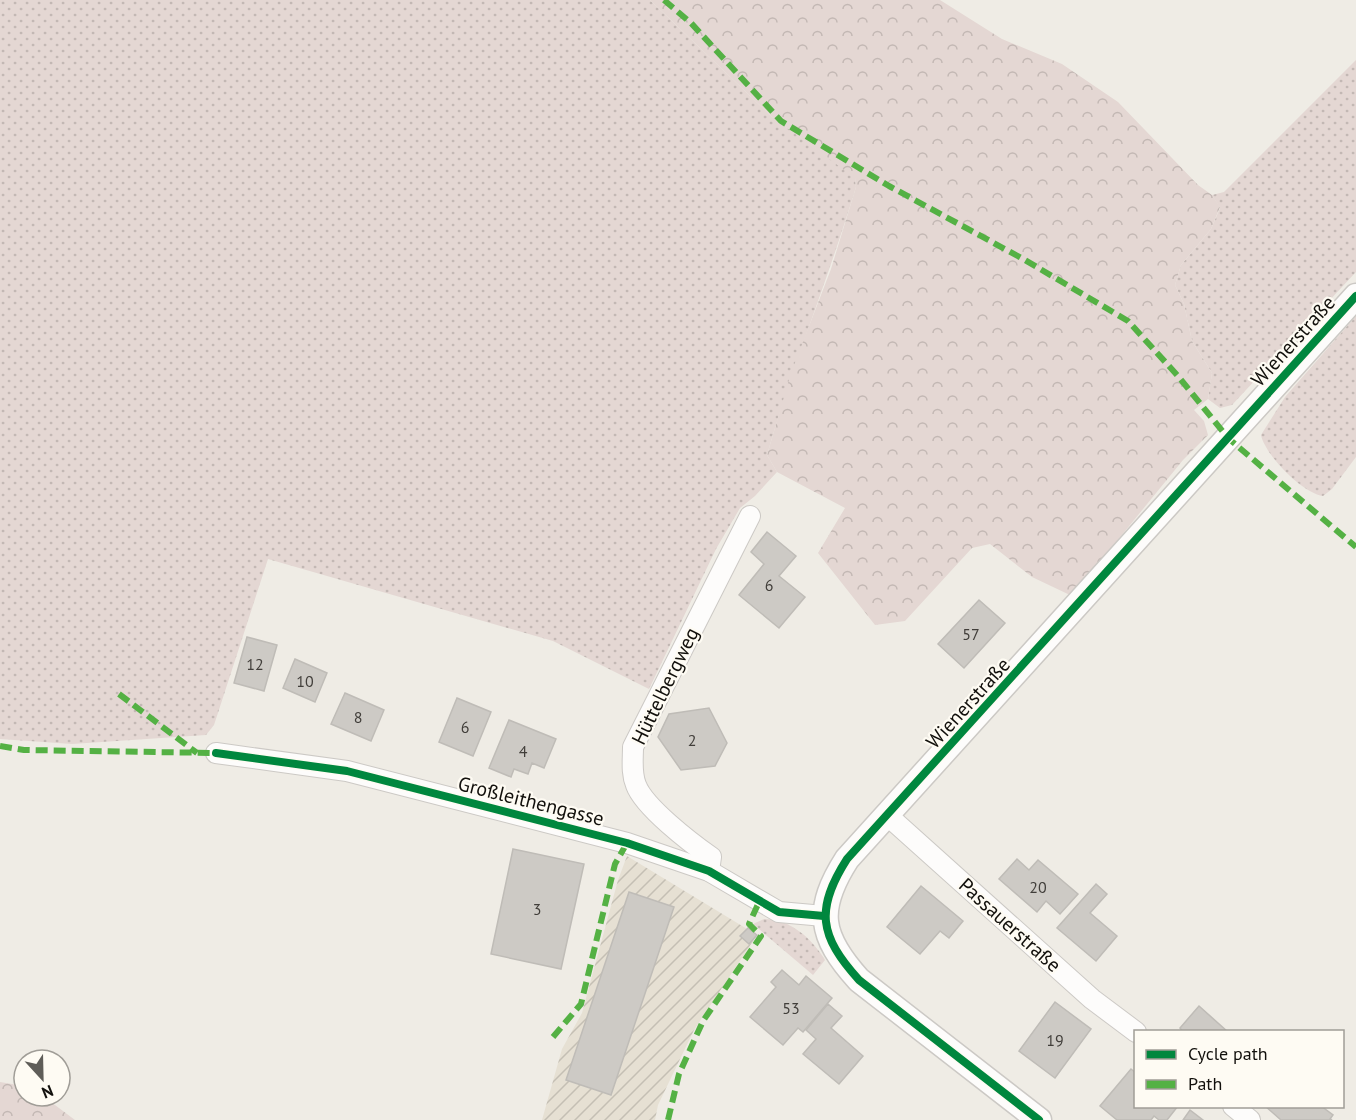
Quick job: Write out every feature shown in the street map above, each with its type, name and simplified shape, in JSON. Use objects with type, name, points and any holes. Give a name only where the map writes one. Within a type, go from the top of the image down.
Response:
[{"type":"street","name":"Wienerstraße","points":[[1039,1120],[859,980],[840,959],[832,946],[824,916],[832,882],[847,859],[886,815],[1356,296]]},
{"type":"street","name":"Hüttelbergweg","points":[[710,871],[711,857],[687,840],[645,800],[636,786],[632,768],[633,747],[750,516]]},
{"type":"street","name":"Großleithengasse","points":[[216,753],[347,771],[627,843],[710,871],[730,881],[769,909],[791,915],[824,916]]},
{"type":"street","name":"Passauerstraße","points":[[886,815],[1092,999],[1134,1030]]},
{"type":"street","points":[[1234,1108],[1250,1120]]},
{"type":"shaded area","points":[[627,856],[757,935],[694,1030],[658,1105],[655,1120],[542,1120],[562,1049],[582,1013],[618,880]]},
{"type":"green space","points":[[0,0],[650,0],[771,116],[855,177],[856,187],[767,455],[777,472],[755,496],[740,508],[716,549],[649,689],[553,641],[268,559],[214,725],[206,735],[72,744],[0,739]]},
{"type":"green space","points":[[650,0],[940,0],[1002,39],[1062,64],[1118,102],[1198,185],[1212,195],[1220,207],[1211,229],[1181,265],[1175,285],[1184,304],[1192,341],[1212,373],[1208,399],[1194,410],[1204,421],[1208,435],[1183,460],[1072,596],[1032,577],[990,544],[972,548],[905,621],[875,625],[818,553],[845,508],[777,472],[767,455],[791,373],[831,269],[856,187],[855,178],[771,116]]},
{"type":"green space","points":[[1356,60],[1356,272],[1232,405],[1220,408],[1208,399],[1212,373],[1192,341],[1184,304],[1175,285],[1181,265],[1211,229],[1220,208],[1212,195],[1224,192]]},
{"type":"green space","points":[[1356,316],[1356,457],[1332,489],[1323,496],[1305,488],[1286,472],[1270,453],[1261,435],[1285,397]]},
{"type":"green space","points":[[764,919],[792,926],[814,945],[825,960],[813,975],[753,924]]},
{"type":"green space","points":[[0,1082],[12,1084],[12,1108],[59,1108],[75,1120],[0,1120]]},
{"type":"building","points":[[767,532],[796,556],[779,576],[805,597],[779,628],[739,595],[764,564],[751,552]]},
{"type":"building","points":[[979,600],[1005,623],[964,668],[938,644]]},
{"type":"building","points":[[247,637],[277,645],[264,691],[234,683]]},
{"type":"building","points":[[295,659],[327,673],[315,702],[283,688]]},
{"type":"building","points":[[345,693],[384,710],[371,741],[331,724]]},
{"type":"building","points":[[457,698],[491,712],[473,756],[439,742]]},
{"type":"building","points":[[709,708],[727,743],[715,766],[681,770],[658,737],[669,714]]},
{"type":"building","points":[[509,720],[556,739],[544,768],[532,763],[528,774],[514,769],[511,777],[489,768]]},
{"type":"building","points":[[513,849],[584,864],[561,969],[491,954]]},
{"type":"building","points":[[1017,859],[1029,870],[1038,860],[1078,894],[1060,914],[1046,901],[1037,912],[999,879]]},
{"type":"building","points":[[1096,884],[1107,894],[1090,913],[1117,936],[1096,961],[1057,928]]},
{"type":"building","points":[[921,886],[963,921],[949,938],[940,931],[920,954],[887,927]]},
{"type":"building","points":[[629,892],[674,907],[611,1095],[566,1080]]},
{"type":"building","points":[[748,928],[757,935],[749,944],[740,936]]},
{"type":"building","points":[[782,970],[799,985],[806,976],[832,998],[803,1032],[798,1028],[783,1045],[750,1017],[776,987],[771,982]]},
{"type":"building","points":[[1055,1002],[1091,1029],[1055,1078],[1019,1051]]},
{"type":"building","points":[[828,1004],[842,1016],[831,1028],[863,1056],[839,1084],[803,1054],[816,1039],[806,1030]]},
{"type":"building","points":[[1199,1006],[1226,1030],[1182,1030],[1180,1028]]},
{"type":"building","points":[[1131,1069],[1134,1071],[1134,1108],[1176,1108],[1167,1120],[1159,1120],[1154,1116],[1151,1120],[1117,1120],[1100,1106]]},
{"type":"building","points":[[1267,1108],[1324,1108],[1333,1115],[1330,1119],[1332,1120],[1281,1120]]},
{"type":"building","points":[[1190,1110],[1203,1120],[1183,1120]]},
{"type":"marked path","points":[[664,0],[691,23],[781,121],[889,186],[1025,260],[1128,321],[1178,376],[1228,438],[1356,547]]},
{"type":"marked path","points":[[119,694],[197,753]]},
{"type":"marked path","points":[[0,746],[24,750],[216,753]]},
{"type":"marked path","points":[[553,1037],[581,1004],[615,864],[627,843]]},
{"type":"marked path","points":[[668,1120],[679,1074],[703,1021],[761,936],[749,924],[759,902]]},
{"type":"cycle path","points":[[1039,1120],[859,980],[836,950],[829,936],[826,908],[830,893],[847,859],[1356,296]]},
{"type":"cycle path","points":[[216,753],[347,771],[627,843],[709,871],[779,912],[824,916]]}]
